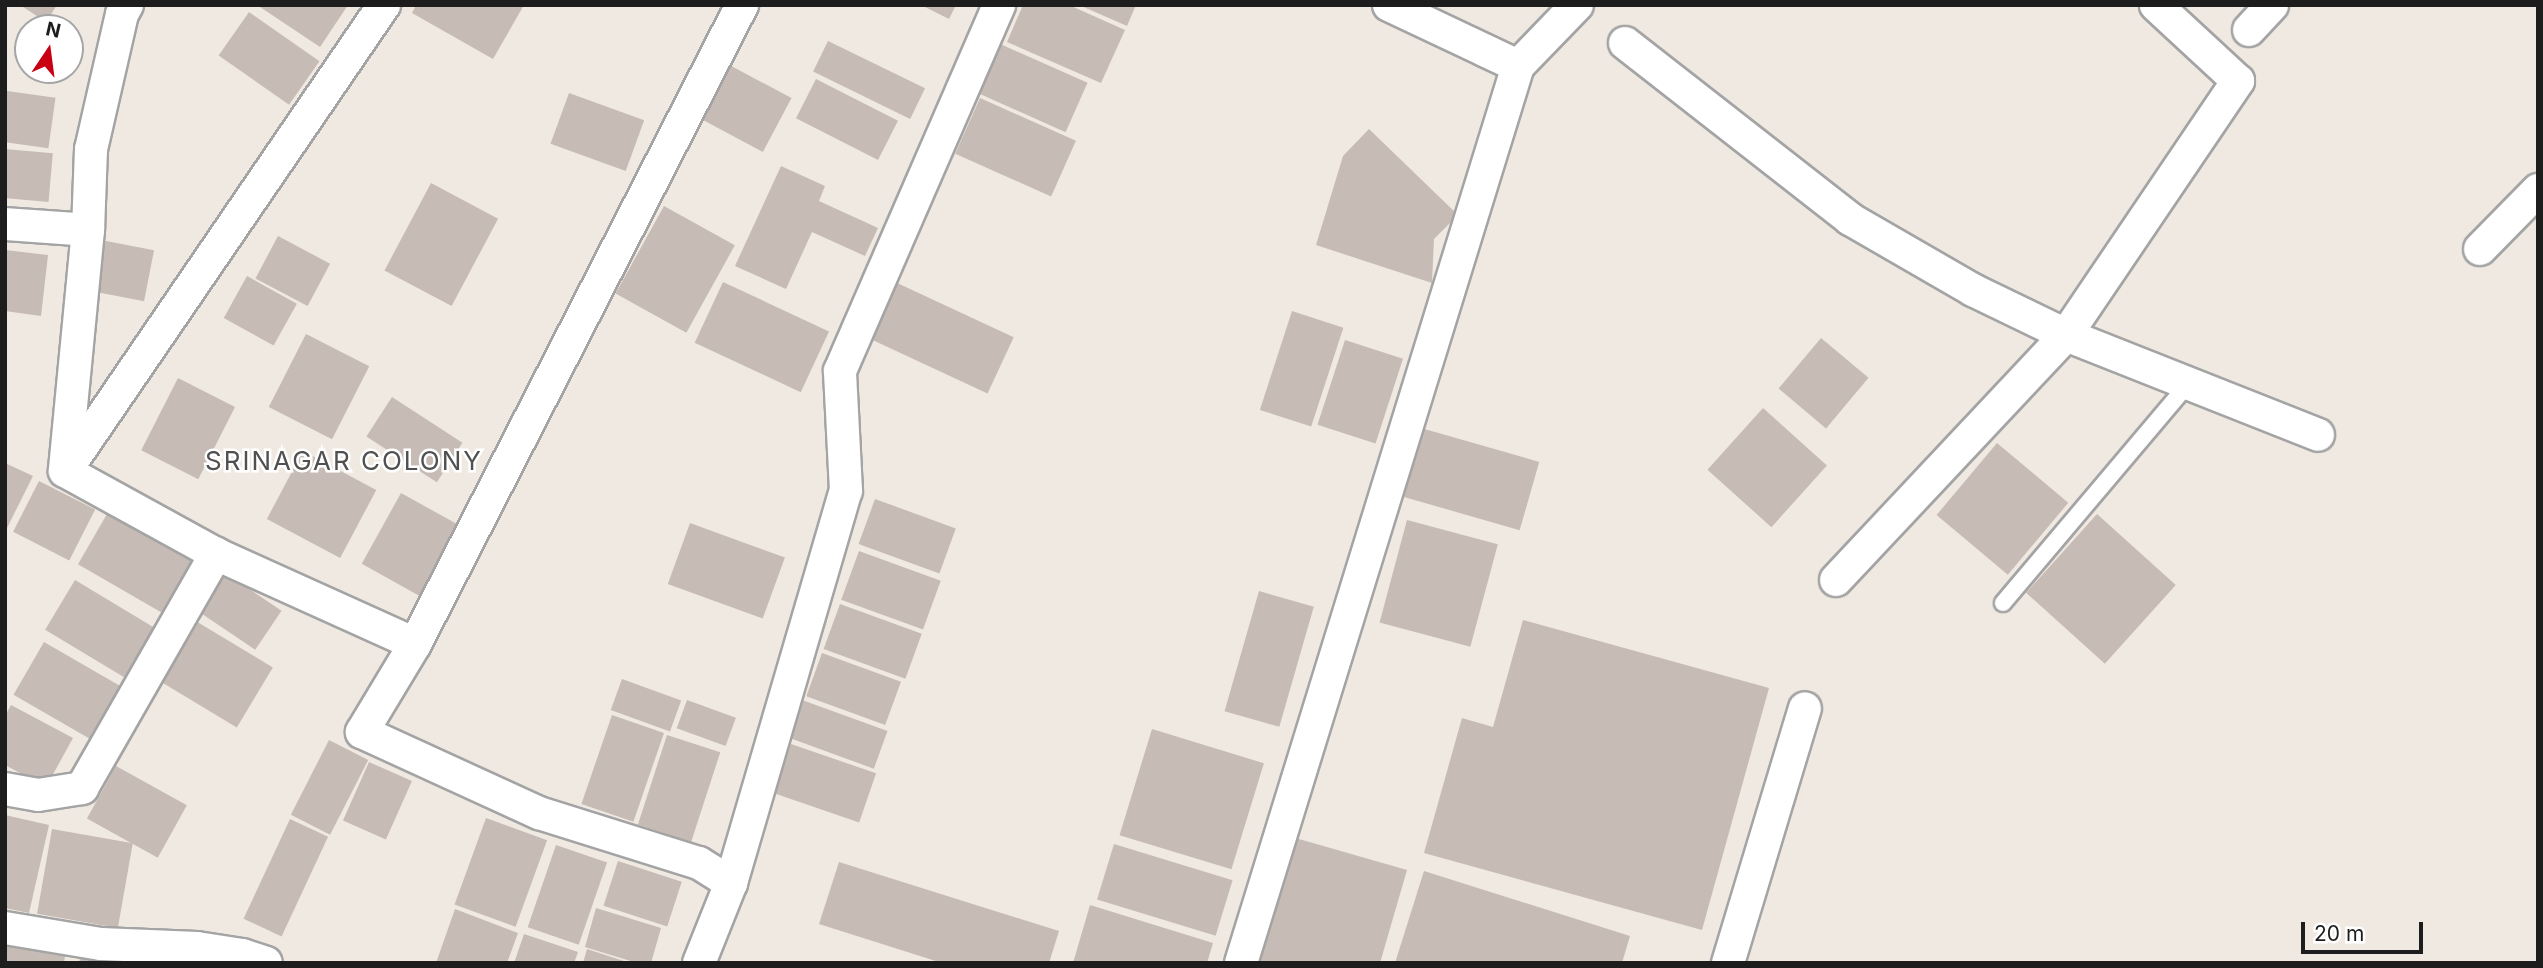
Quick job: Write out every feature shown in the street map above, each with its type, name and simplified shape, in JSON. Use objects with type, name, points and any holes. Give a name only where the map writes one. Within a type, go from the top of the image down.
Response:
[{"type":"street","points":[[65,471],[89,230],[91,149],[122,14],[127,5]]},
{"type":"street","points":[[65,471],[384,5]]},
{"type":"street","points":[[731,883],[699,863],[539,813],[362,732],[415,645],[742,5]]},
{"type":"street","points":[[699,963],[731,883],[846,491],[840,371],[999,5]]},
{"type":"street","points":[[1389,5],[1518,66]]},
{"type":"street","points":[[1241,963],[1518,66],[1577,5]]},
{"type":"street","points":[[1836,580],[2066,335],[2238,81],[2156,5]]},
{"type":"street","points":[[2249,30],[2272,5]]},
{"type":"street","points":[[1625,43],[1850,219],[1973,290],[2066,335],[2318,435]]},
{"type":"street","points":[[2480,249],[2538,190]]},
{"type":"street","points":[[5,224],[89,230]]},
{"type":"street","points":[[65,471],[216,554],[415,645]]},
{"type":"street","points":[[5,789],[38,795],[82,788],[216,554]]},
{"type":"street","points":[[1728,963],[1805,708]]},
{"type":"street","points":[[5,928],[101,944],[197,948],[242,955],[266,963]]},
{"type":"lane","points":[[2003,603],[2188,383]]},
{"type":"building","points":[[20,5],[57,5],[51,14],[34,14]]},
{"type":"building","points":[[257,5],[348,5],[320,47]]},
{"type":"building","points":[[416,5],[524,5],[493,59],[412,13]]},
{"type":"building","points":[[921,5],[956,5],[949,19]]},
{"type":"building","points":[[1023,5],[1069,5],[1125,30],[1101,83],[1007,42]]},
{"type":"building","points":[[1079,5],[1136,5],[1127,26]]},
{"type":"building","points":[[249,12],[319,61],[289,105],[219,55]]},
{"type":"building","points":[[828,41],[925,88],[910,119],[813,72]]},
{"type":"building","points":[[998,43],[1088,83],[1066,132],[976,92]]},
{"type":"building","points":[[720,60],[792,98],[763,152],[691,114]]},
{"type":"building","points":[[816,79],[898,121],[878,160],[796,118]]},
{"type":"building","points":[[7,91],[56,98],[48,148],[5,142]]},
{"type":"building","points":[[569,93],[644,120],[626,171],[551,144]]},
{"type":"building","points":[[980,98],[1076,141],[1051,196],[955,154]]},
{"type":"building","points":[[1369,129],[1458,215],[1434,239],[1432,283],[1316,245],[1343,156]]},
{"type":"building","points":[[5,149],[53,153],[49,202],[5,198]]},
{"type":"building","points":[[781,166],[825,186],[819,201],[878,228],[865,256],[812,232],[786,289],[735,266]]},
{"type":"building","points":[[431,183],[498,219],[452,306],[385,270]]},
{"type":"building","points":[[664,206],[735,245],[686,333],[616,293]]},
{"type":"building","points":[[278,236],[330,264],[308,306],[255,278]]},
{"type":"building","points":[[101,240],[154,250],[144,301],[91,291]]},
{"type":"building","points":[[5,250],[48,255],[41,316],[5,311]]},
{"type":"building","points":[[247,276],[297,304],[274,346],[224,318]]},
{"type":"building","points":[[723,282],[829,331],[801,392],[695,343]]},
{"type":"building","points":[[895,282],[1014,337],[988,394],[869,338]]},
{"type":"building","points":[[1292,311],[1343,328],[1311,427],[1260,410]]},
{"type":"building","points":[[306,334],[369,366],[332,439],[269,407]]},
{"type":"building","points":[[1821,338],[1868,378],[1826,428],[1779,389]]},
{"type":"building","points":[[1345,340],[1403,359],[1376,443],[1317,425]]},
{"type":"building","points":[[178,378],[235,407],[198,479],[141,450]]},
{"type":"building","points":[[392,397],[462,443],[437,482],[366,436]]},
{"type":"building","points":[[1763,408],[1827,466],[1771,527],[1707,470]]},
{"type":"building","points":[[1421,428],[1539,462],[1520,530],[1401,496]]},
{"type":"building","points":[[1997,443],[2068,503],[2008,575],[1937,515]]},
{"type":"building","points":[[303,451],[376,490],[340,558],[267,519]]},
{"type":"building","points":[[5,463],[33,476],[5,532]]},
{"type":"building","points":[[39,481],[95,510],[69,560],[13,532]]},
{"type":"building","points":[[401,493],[467,530],[428,601],[362,564]]},
{"type":"building","points":[[875,499],[956,528],[939,574],[859,544]]},
{"type":"building","points":[[111,507],[198,558],[165,615],[78,564]]},
{"type":"building","points":[[2097,514],[2176,585],[2105,664],[2026,593]]},
{"type":"building","points":[[1407,520],[1498,544],[1470,647],[1380,622]]},
{"type":"building","points":[[690,523],[785,558],[763,619],[668,584]]},
{"type":"building","points":[[859,551],[941,581],[923,630],[841,600]]},
{"type":"building","points":[[221,570],[282,611],[255,650],[195,609]]},
{"type":"building","points":[[75,580],[159,630],[129,680],[45,630]]},
{"type":"building","points":[[1259,591],[1314,607],[1279,727],[1225,711]]},
{"type":"building","points":[[840,604],[922,634],[905,679],[824,649]]},
{"type":"building","points":[[194,620],[273,667],[237,727],[158,680]]},
{"type":"building","points":[[1523,620],[1769,688],[1702,930],[1424,853],[1462,718],[1493,727]]},
{"type":"building","points":[[44,642],[123,688],[92,740],[14,695]]},
{"type":"building","points":[[822,653],[901,682],[885,725],[806,696]]},
{"type":"building","points":[[622,679],[681,701],[670,732],[611,710]]},
{"type":"building","points":[[687,700],[736,718],[726,746],[677,728]]},
{"type":"building","points":[[802,700],[888,731],[874,769],[788,738]]},
{"type":"building","points":[[11,705],[73,738],[46,787],[5,765],[5,716]]},
{"type":"building","points":[[612,715],[664,733],[633,822],[581,804]]},
{"type":"building","points":[[1152,729],[1264,763],[1231,869],[1120,835]]},
{"type":"building","points":[[667,735],[720,752],[691,842],[638,824]]},
{"type":"building","points":[[329,740],[368,760],[330,835],[291,815]]},
{"type":"building","points":[[791,744],[876,773],[859,822],[774,793]]},
{"type":"building","points":[[369,762],[412,781],[386,840],[343,820]]},
{"type":"building","points":[[116,766],[187,805],[158,858],[87,818]]},
{"type":"building","points":[[5,815],[49,825],[29,913],[5,908]]},
{"type":"building","points":[[486,818],[547,840],[516,927],[455,904]]},
{"type":"building","points":[[290,819],[328,837],[282,936],[244,919]]},
{"type":"building","points":[[52,829],[133,843],[118,928],[37,914]]},
{"type":"building","points":[[1285,835],[1407,870],[1380,963],[1249,963]]},
{"type":"building","points":[[1114,844],[1233,880],[1216,936],[1097,899]]},
{"type":"building","points":[[556,845],[607,863],[579,945],[528,927]]},
{"type":"building","points":[[618,861],[682,882],[667,926],[603,906]]},
{"type":"building","points":[[839,862],[1059,931],[1049,963],[942,963],[819,924]]},
{"type":"building","points":[[1424,871],[1630,936],[1622,963],[1395,963]]},
{"type":"building","points":[[1090,905],[1213,943],[1207,963],[1073,963]]},
{"type":"building","points":[[596,908],[661,928],[651,963],[637,963],[585,947]]},
{"type":"building","points":[[455,909],[518,933],[507,963],[436,963]]},
{"type":"building","points":[[524,934],[578,952],[574,963],[514,963]]},
{"type":"building","points":[[5,936],[66,948],[64,963],[5,963]]},
{"type":"building","points":[[83,944],[137,956],[136,963],[79,963]]},
{"type":"building","points":[[587,949],[627,962],[627,963],[583,963]]},
{"type":"district","name":"SRINAGAR COLONY","points":[[344,461]]}]
